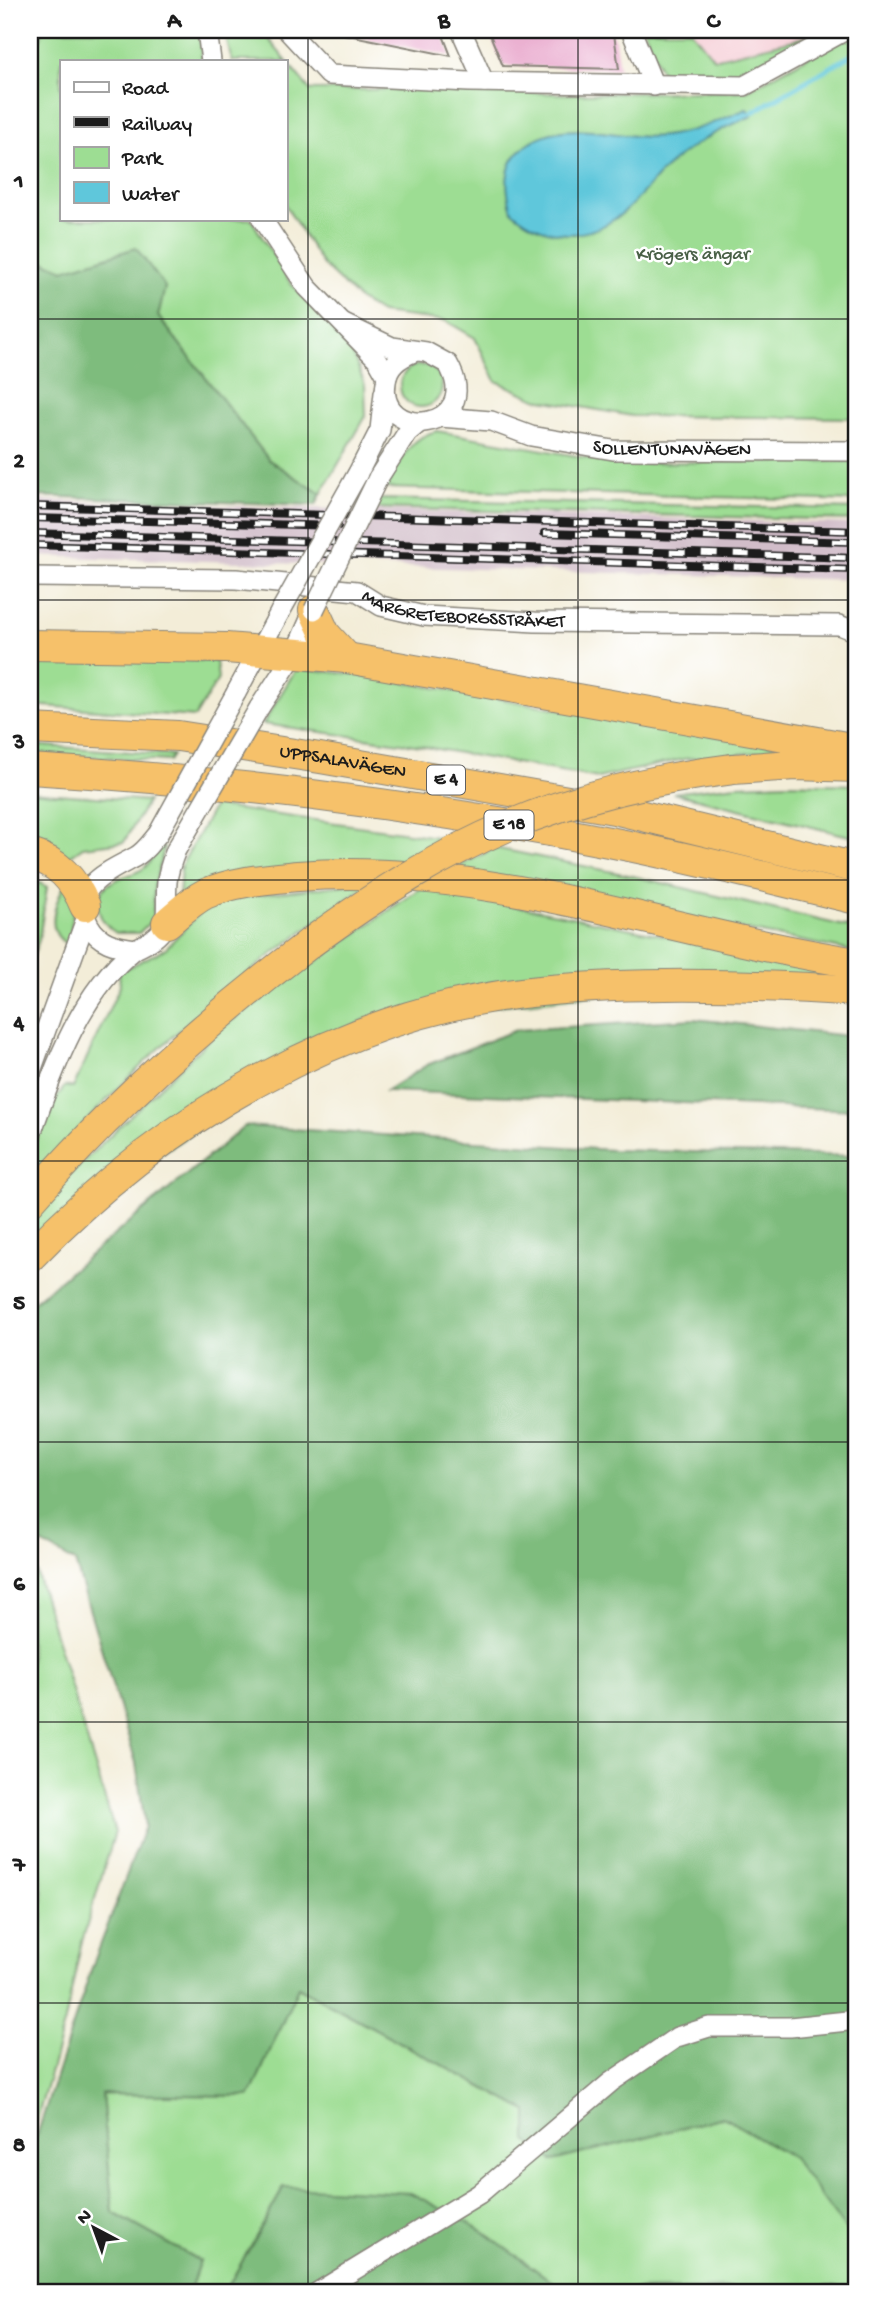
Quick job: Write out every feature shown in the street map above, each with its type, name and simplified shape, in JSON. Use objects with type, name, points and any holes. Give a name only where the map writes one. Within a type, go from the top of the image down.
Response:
[{"type":"highway","points":[[314,610],[325,634],[347,658]]},
{"type":"highway","points":[[30,645],[259,650],[347,658],[857,749]]},
{"type":"highway","name":"UPPSALAVÄGEN","points":[[30,729],[178,736],[320,758],[614,809],[857,868]]},
{"type":"highway","name":"E 18","points":[[30,1201],[132,1093],[193,1037],[310,943],[426,864],[543,810],[662,778],[794,765],[857,767]]},
{"type":"highway","name":"UPPSALAVÄGEN","points":[[30,769],[166,778],[323,796],[446,814],[615,843],[857,899]]},
{"type":"highway","points":[[30,854],[64,871],[76,884],[86,912]]},
{"type":"highway","points":[[167,923],[203,895],[224,887],[257,880],[358,874],[458,882],[553,898],[802,955],[857,964]]},
{"type":"highway","points":[[30,1257],[58,1227],[130,1167],[198,1117],[277,1071],[352,1038],[415,1016],[539,991],[661,985],[857,991]]},
{"type":"street","points":[[207,30],[211,60]]},
{"type":"street","points":[[287,30],[329,75],[654,86],[744,86],[846,30]]},
{"type":"street","points":[[461,30],[484,82]]},
{"type":"street","points":[[631,30],[654,86]]},
{"type":"street","name":"SOLLENTUNAVÄGEN","points":[[263,220],[307,286],[378,360],[391,408],[408,421],[419,424],[440,417],[491,421],[531,436],[613,450],[857,451]]},
{"type":"street","name":"SOLLENTUNAVÄGEN","points":[[344,324],[392,347],[426,352],[448,364],[456,388],[491,421]]},
{"type":"street","points":[[30,1074],[86,912],[88,891],[97,878],[109,869],[136,857],[158,834],[380,430],[386,382],[393,365],[414,352]]},
{"type":"street","points":[[440,417],[454,400],[456,388]]},
{"type":"street","points":[[30,1137],[47,1090],[74,1030],[107,974],[135,949],[159,935],[167,923],[167,885],[176,850],[259,708],[295,653],[378,478],[407,433],[419,424]]},
{"type":"street","name":"MARGRETEBORGSSTRÅKET","points":[[30,577],[236,579],[357,591],[381,606],[424,617],[535,622],[839,625],[857,632]]},
{"type":"street","points":[[86,912],[93,932],[107,944],[135,949]]},
{"type":"street","points":[[318,2292],[479,2193],[611,2082],[677,2037],[709,2027],[790,2027],[857,2020]]},
{"type":"shaded area","points":[[691,30],[831,30],[714,59]]},
{"type":"shaded area","points":[[30,500],[857,524],[857,580],[30,556]]},
{"type":"green space","points":[[43,30],[199,30],[202,60],[60,60],[60,220],[252,220],[289,281],[351,350],[365,385],[366,416],[321,494],[269,460],[158,316],[165,287],[64,270],[30,256],[30,54],[39,43]]},
{"type":"green space","name":"Krögers ängar","points":[[224,30],[261,30],[286,60],[232,60]]},
{"type":"green space","points":[[644,30],[691,30],[714,59],[826,32],[741,80],[662,74]]},
{"type":"green space","name":"Krögers ängar","points":[[857,30],[857,418],[632,416],[536,399],[496,381],[475,338],[446,321],[381,313],[360,300],[323,265],[287,208],[287,62],[310,90],[449,89],[566,94],[746,91]]},
{"type":"green space","points":[[136,248],[165,287],[158,316],[269,460],[321,494],[316,505],[30,496],[30,256],[64,270]]},
{"type":"green space","points":[[421,365],[436,371],[442,386],[436,401],[421,407],[406,401],[400,386],[406,371]]},
{"type":"green space","points":[[437,431],[615,463],[857,461],[857,501],[386,488],[412,445],[427,434]]},
{"type":"green space","points":[[378,499],[857,509],[857,520],[372,508]]},
{"type":"green space","points":[[30,654],[216,661],[218,679],[195,717],[30,705]]},
{"type":"green space","points":[[296,669],[354,674],[795,749],[684,759],[598,778],[415,745],[263,724]]},
{"type":"green space","points":[[30,745],[173,755],[169,761],[30,753]]},
{"type":"green space","points":[[736,785],[857,785],[857,838],[673,793]]},
{"type":"green space","points":[[30,792],[148,801],[124,842],[83,847],[64,860],[30,847]]},
{"type":"green space","points":[[214,806],[445,838],[396,866],[179,901],[181,866]]},
{"type":"green space","points":[[160,846],[164,848],[154,888],[153,919],[139,933],[116,933],[101,917],[99,897],[113,881],[144,868]]},
{"type":"green space","points":[[495,848],[633,876],[857,929],[857,952],[449,871]]},
{"type":"green space","points":[[30,878],[47,887],[39,940],[30,965]]},
{"type":"green space","points":[[371,882],[263,961],[186,1024],[94,1112],[30,1180],[33,1154],[40,1130],[65,1086],[73,1088],[120,986],[119,972],[165,949],[212,900]]},
{"type":"green space","points":[[65,884],[74,905],[69,945],[61,940],[54,925],[55,908]]},
{"type":"green space","points":[[422,887],[832,969],[857,983],[758,978],[364,1020],[30,1240],[30,1219],[62,1182],[221,1028]]},
{"type":"green space","points":[[694,1019],[857,1037],[857,1110],[386,1091],[427,1065],[516,1030]]},
{"type":"green space","points":[[245,1126],[612,1150],[857,1156],[857,2245],[792,2157],[723,2117],[553,2161],[527,2141],[527,2111],[298,1987],[250,2096],[102,2094],[113,2213],[200,2261],[189,2292],[30,2292],[30,2146],[34,2144],[91,1970],[145,1826],[136,1763],[75,1562],[30,1537],[30,1305]]},
{"type":"green space","points":[[30,1551],[115,1832],[81,1945],[65,2021],[34,2130],[30,2133],[30,2010],[41,1962],[43,1897],[30,1759]]},
{"type":"green space","points":[[298,1987],[527,2111],[552,2161],[723,2117],[792,2157],[857,2142],[857,2292],[565,2291],[284,2187],[225,2292],[189,2292],[200,2261],[113,2213],[102,2094],[250,2096]]},
{"type":"green space","points":[[284,2187],[411,2193],[480,2229],[565,2291],[857,2286],[857,2292],[225,2292]]},
{"type":"water","points":[[747,109],[752,116],[717,132],[685,152],[624,212],[596,229],[568,234],[553,232],[525,221],[512,211],[507,185],[512,161],[524,147],[540,137],[576,130],[652,137],[671,135],[700,128]]},
{"type":"building","points":[[441,30],[451,56],[328,31]]},
{"type":"building","points":[[488,30],[529,30],[530,33],[540,33],[539,30],[559,30],[559,33],[576,34],[576,30],[598,30],[599,33],[614,34],[619,69],[503,66]]},
{"type":"waterway","points":[[751,113],[857,52]]},
{"type":"railway","points":[[30,506],[857,531]]},
{"type":"railway","points":[[30,518],[338,526]]},
{"type":"railway","points":[[30,533],[857,558]]},
{"type":"railway","points":[[544,533],[857,542]]},
{"type":"railway","points":[[30,545],[857,570]]}]
